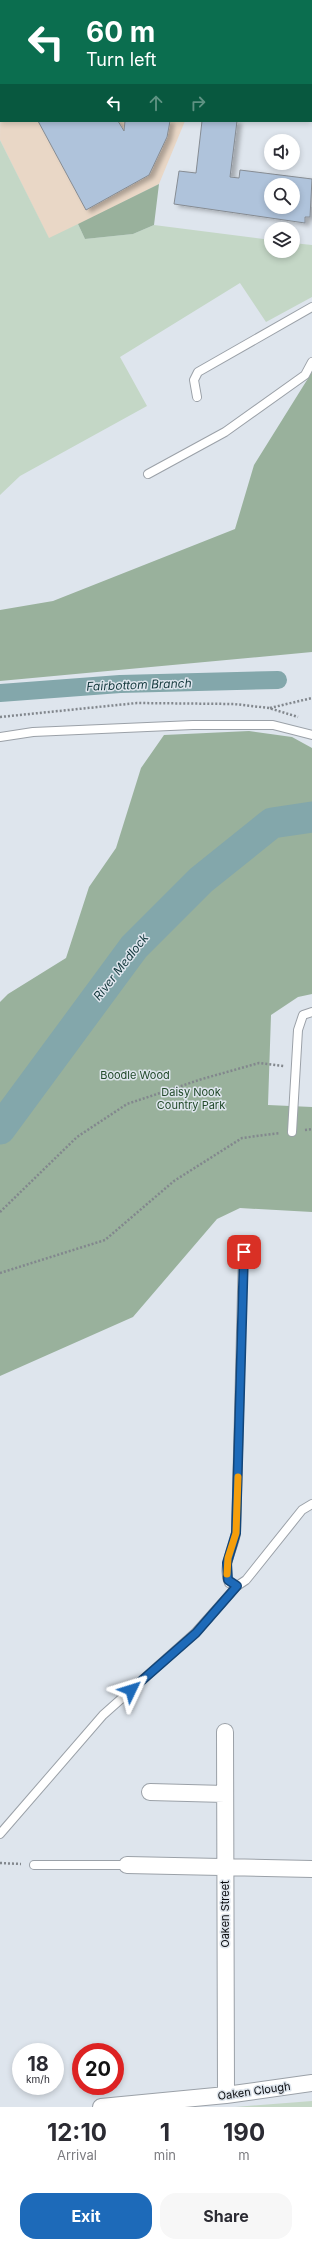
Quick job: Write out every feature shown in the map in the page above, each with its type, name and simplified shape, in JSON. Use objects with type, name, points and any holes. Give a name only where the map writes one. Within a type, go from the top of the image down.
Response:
[{"type":"street","name":"Oaken Street","points":[[225,1732],[226,2095]]},
{"type":"street","points":[[150,1792],[225,1794]]},
{"type":"street","points":[[127,1865],[312,1869]]},
{"type":"street","name":"Oaken Clough","points":[[101,2107],[226,2095],[312,2083]]},
{"type":"lane","points":[[197,397],[194,380],[198,372],[312,308]]},
{"type":"lane","points":[[148,474],[225,432],[305,375],[312,362]]},
{"type":"lane","points":[[0,737],[33,732],[193,724],[273,725],[312,735]]},
{"type":"lane","points":[[292,1132],[298,1030],[304,1015],[312,1012]]},
{"type":"lane","points":[[237,1586],[228,1580],[227,1563],[236,1533],[244,1252]]},
{"type":"lane","points":[[0,1834],[103,1715],[196,1633],[237,1586],[246,1580],[302,1510],[312,1504]]},
{"type":"lane","points":[[34,1864],[127,1865]]},
{"type":"path","points":[[269,708],[312,698]]},
{"type":"path","points":[[0,717],[137,703],[234,704],[269,708],[305,719]]},
{"type":"path","points":[[0,1212],[77,1136],[127,1104],[202,1079],[259,1063],[296,1067]]},
{"type":"path","points":[[0,1273],[105,1240],[174,1181],[242,1138],[312,1129]]},
{"type":"path","points":[[0,1863],[34,1864]]},
{"type":"shaded area","points":[[0,122],[185,122],[159,184],[49,239],[0,140]]},
{"type":"green space","points":[[0,140],[49,238],[78,224],[85,239],[133,234],[154,225],[264,239],[264,258],[300,258],[300,244],[312,245],[312,297],[266,322],[240,283],[120,357],[147,406],[20,476],[0,495]]},
{"type":"green space","points":[[159,184],[154,225],[133,234],[85,239],[78,224]]},
{"type":"green space","points":[[312,372],[312,652],[0,681],[0,610],[53,601],[235,529],[254,465]]},
{"type":"green space","name":"Boodle Wood","points":[[249,731],[292,737],[312,748],[312,994],[298,997],[271,1015],[268,1105],[312,1107],[312,1212],[240,1208],[217,1219],[133,1317],[0,1376],[0,1002],[8,994],[66,958],[89,887],[116,848],[141,768],[164,735]]},
{"type":"green space","points":[[312,2101],[312,2107],[235,2107]]},
{"type":"building","points":[[39,122],[119,122],[124,131],[125,122],[170,122],[167,137],[149,175],[86,210]]},
{"type":"building","points":[[202,122],[237,122],[230,177],[239,178],[240,170],[312,179],[310,217],[305,217],[305,223],[174,204],[179,171],[196,173]]},
{"type":"waterway","name":"Fairbottom Branch","points":[[0,693],[120,684],[278,680]]},
{"type":"waterway","name":"River Medlock","points":[[0,1129],[134,947],[201,880],[272,823],[312,817]]},
{"type":"slow traffic","points":[[227,1574],[228,1558],[236,1533],[238,1477]]},
{"type":"route","points":[[131,1690],[196,1633],[237,1586],[231,1584],[228,1580],[227,1563],[236,1533],[244,1252]]},
{"type":"park label","name":"Daisy Nook Country Park","points":[[191,1098]]}]
